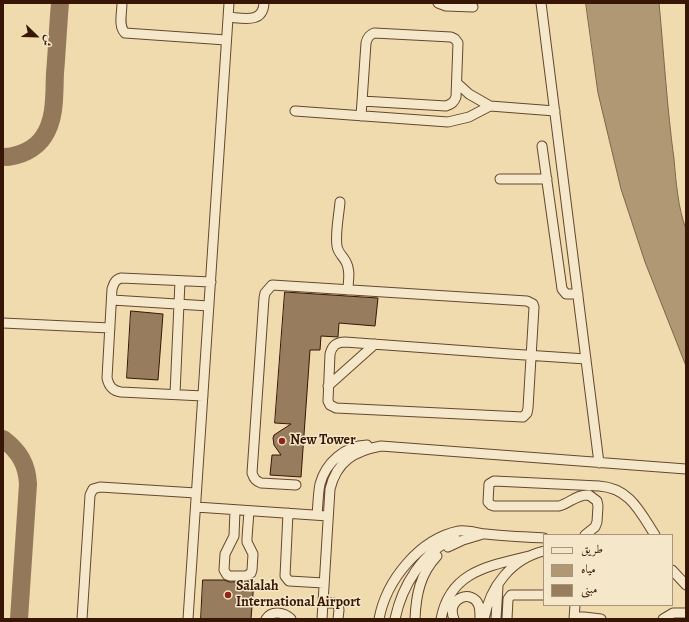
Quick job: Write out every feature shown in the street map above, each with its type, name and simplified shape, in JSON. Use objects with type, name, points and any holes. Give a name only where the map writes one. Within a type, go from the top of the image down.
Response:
[{"type":"street","points":[[122,3],[121,25],[122,30],[125,33],[226,40]]},
{"type":"street","points":[[188,619],[229,3]]},
{"type":"street","points":[[228,16],[258,17],[262,13],[264,3]]},
{"type":"street","points":[[438,3],[446,6],[473,8]]},
{"type":"street","points":[[541,3],[598,463]]},
{"type":"street","points":[[361,116],[362,101],[366,43],[370,35],[374,33],[451,37],[458,43],[455,101],[451,105],[446,106],[362,101]]},
{"type":"street","points":[[457,83],[468,94],[490,106],[555,111]]},
{"type":"street","points":[[295,111],[448,122],[469,117],[490,106]]},
{"type":"street","points":[[542,146],[562,289],[566,294],[578,294]]},
{"type":"street","points":[[500,179],[547,179]]},
{"type":"street","points":[[340,202],[337,245],[340,254],[344,258],[348,267],[348,290]]},
{"type":"street","points":[[203,396],[121,392],[111,388],[108,384],[107,378],[113,284],[116,280],[121,278],[211,282]]},
{"type":"street","points":[[175,394],[180,281]]},
{"type":"street","points":[[296,485],[261,483],[253,478],[252,474],[265,293],[272,285],[530,302],[534,307],[531,355],[528,408],[527,413],[523,417],[336,408],[330,405],[328,401],[328,386],[330,354],[335,344],[340,342],[376,344],[531,355],[586,359]]},
{"type":"street","points":[[112,300],[209,306]]},
{"type":"street","points":[[3,323],[110,328]]},
{"type":"street","points":[[328,386],[376,344]]},
{"type":"street","points":[[317,515],[320,486],[332,461],[342,452],[356,446],[371,444],[381,446],[686,469]]},
{"type":"street","points":[[322,619],[330,489],[335,474],[348,459],[358,452],[381,446]]},
{"type":"street","points":[[586,534],[595,527],[597,522],[597,501],[589,495],[580,495],[565,505],[559,506],[494,506],[488,502],[489,484],[494,481],[603,486],[615,489],[629,498],[654,534]]},
{"type":"street","points":[[82,619],[90,495],[93,489],[100,487],[196,493]]},
{"type":"street","points":[[196,507],[328,516]]},
{"type":"street","points":[[235,510],[234,536],[225,554],[224,570],[225,573],[230,576],[246,576],[251,573],[253,554],[247,542],[249,510]]},
{"type":"street","points":[[288,513],[285,576],[290,580],[324,583]]},
{"type":"street","points":[[379,619],[386,595],[393,581],[412,557],[431,544],[452,533],[469,531],[543,538]]},
{"type":"street","points":[[395,619],[399,602],[407,585],[421,564],[440,550],[483,533]]},
{"type":"street","points":[[232,541],[247,542]]},
{"type":"street","points":[[415,619],[417,594],[423,576],[429,564],[440,550]]},
{"type":"street","points":[[441,619],[447,599],[452,591],[468,576],[487,566],[530,556],[543,551]]},
{"type":"street","points":[[484,619],[488,601],[498,583],[509,571],[530,556]]},
{"type":"street","points":[[674,571],[686,585]]},
{"type":"street","points":[[496,619],[498,583]]},
{"type":"street","points":[[508,619],[508,599],[511,595],[543,596]]},
{"type":"street","points":[[454,619],[452,614],[453,604],[460,598],[464,597],[473,598],[476,601],[480,610],[480,619]]},
{"type":"street","points":[[323,603],[334,603],[338,605],[338,619]]},
{"type":"street","points":[[575,606],[574,618],[584,617],[601,619]]},
{"type":"street","points":[[266,619],[267,616],[278,613],[284,614],[291,619]]},
{"type":"street","points":[[662,618],[673,613],[686,613]]},
{"type":"water","points":[[586,3],[659,3],[667,101],[679,204],[686,229],[686,366],[645,262],[621,189],[598,93]]},
{"type":"building","points":[[285,292],[378,298],[375,326],[339,323],[338,337],[321,336],[320,350],[310,350],[301,477],[270,475],[272,455],[281,455],[274,445],[274,435],[291,424],[275,423]]},
{"type":"building","points":[[131,311],[163,314],[158,380],[127,378]]},
{"type":"building","name":"Salalah International Airport","points":[[203,580],[224,580],[230,582],[254,581],[251,619],[201,619]]},
{"type":"taxiway","points":[[3,157],[15,156],[32,148],[41,141],[51,121],[54,105],[60,3]]},
{"type":"taxiway","points":[[3,439],[14,448],[21,458],[26,470],[28,484],[19,619]]},
{"type":"place","name":"New Tower","points":[[282,441]]},
{"type":"place","name":"Salalah International Airport","points":[[228,595]]}]
